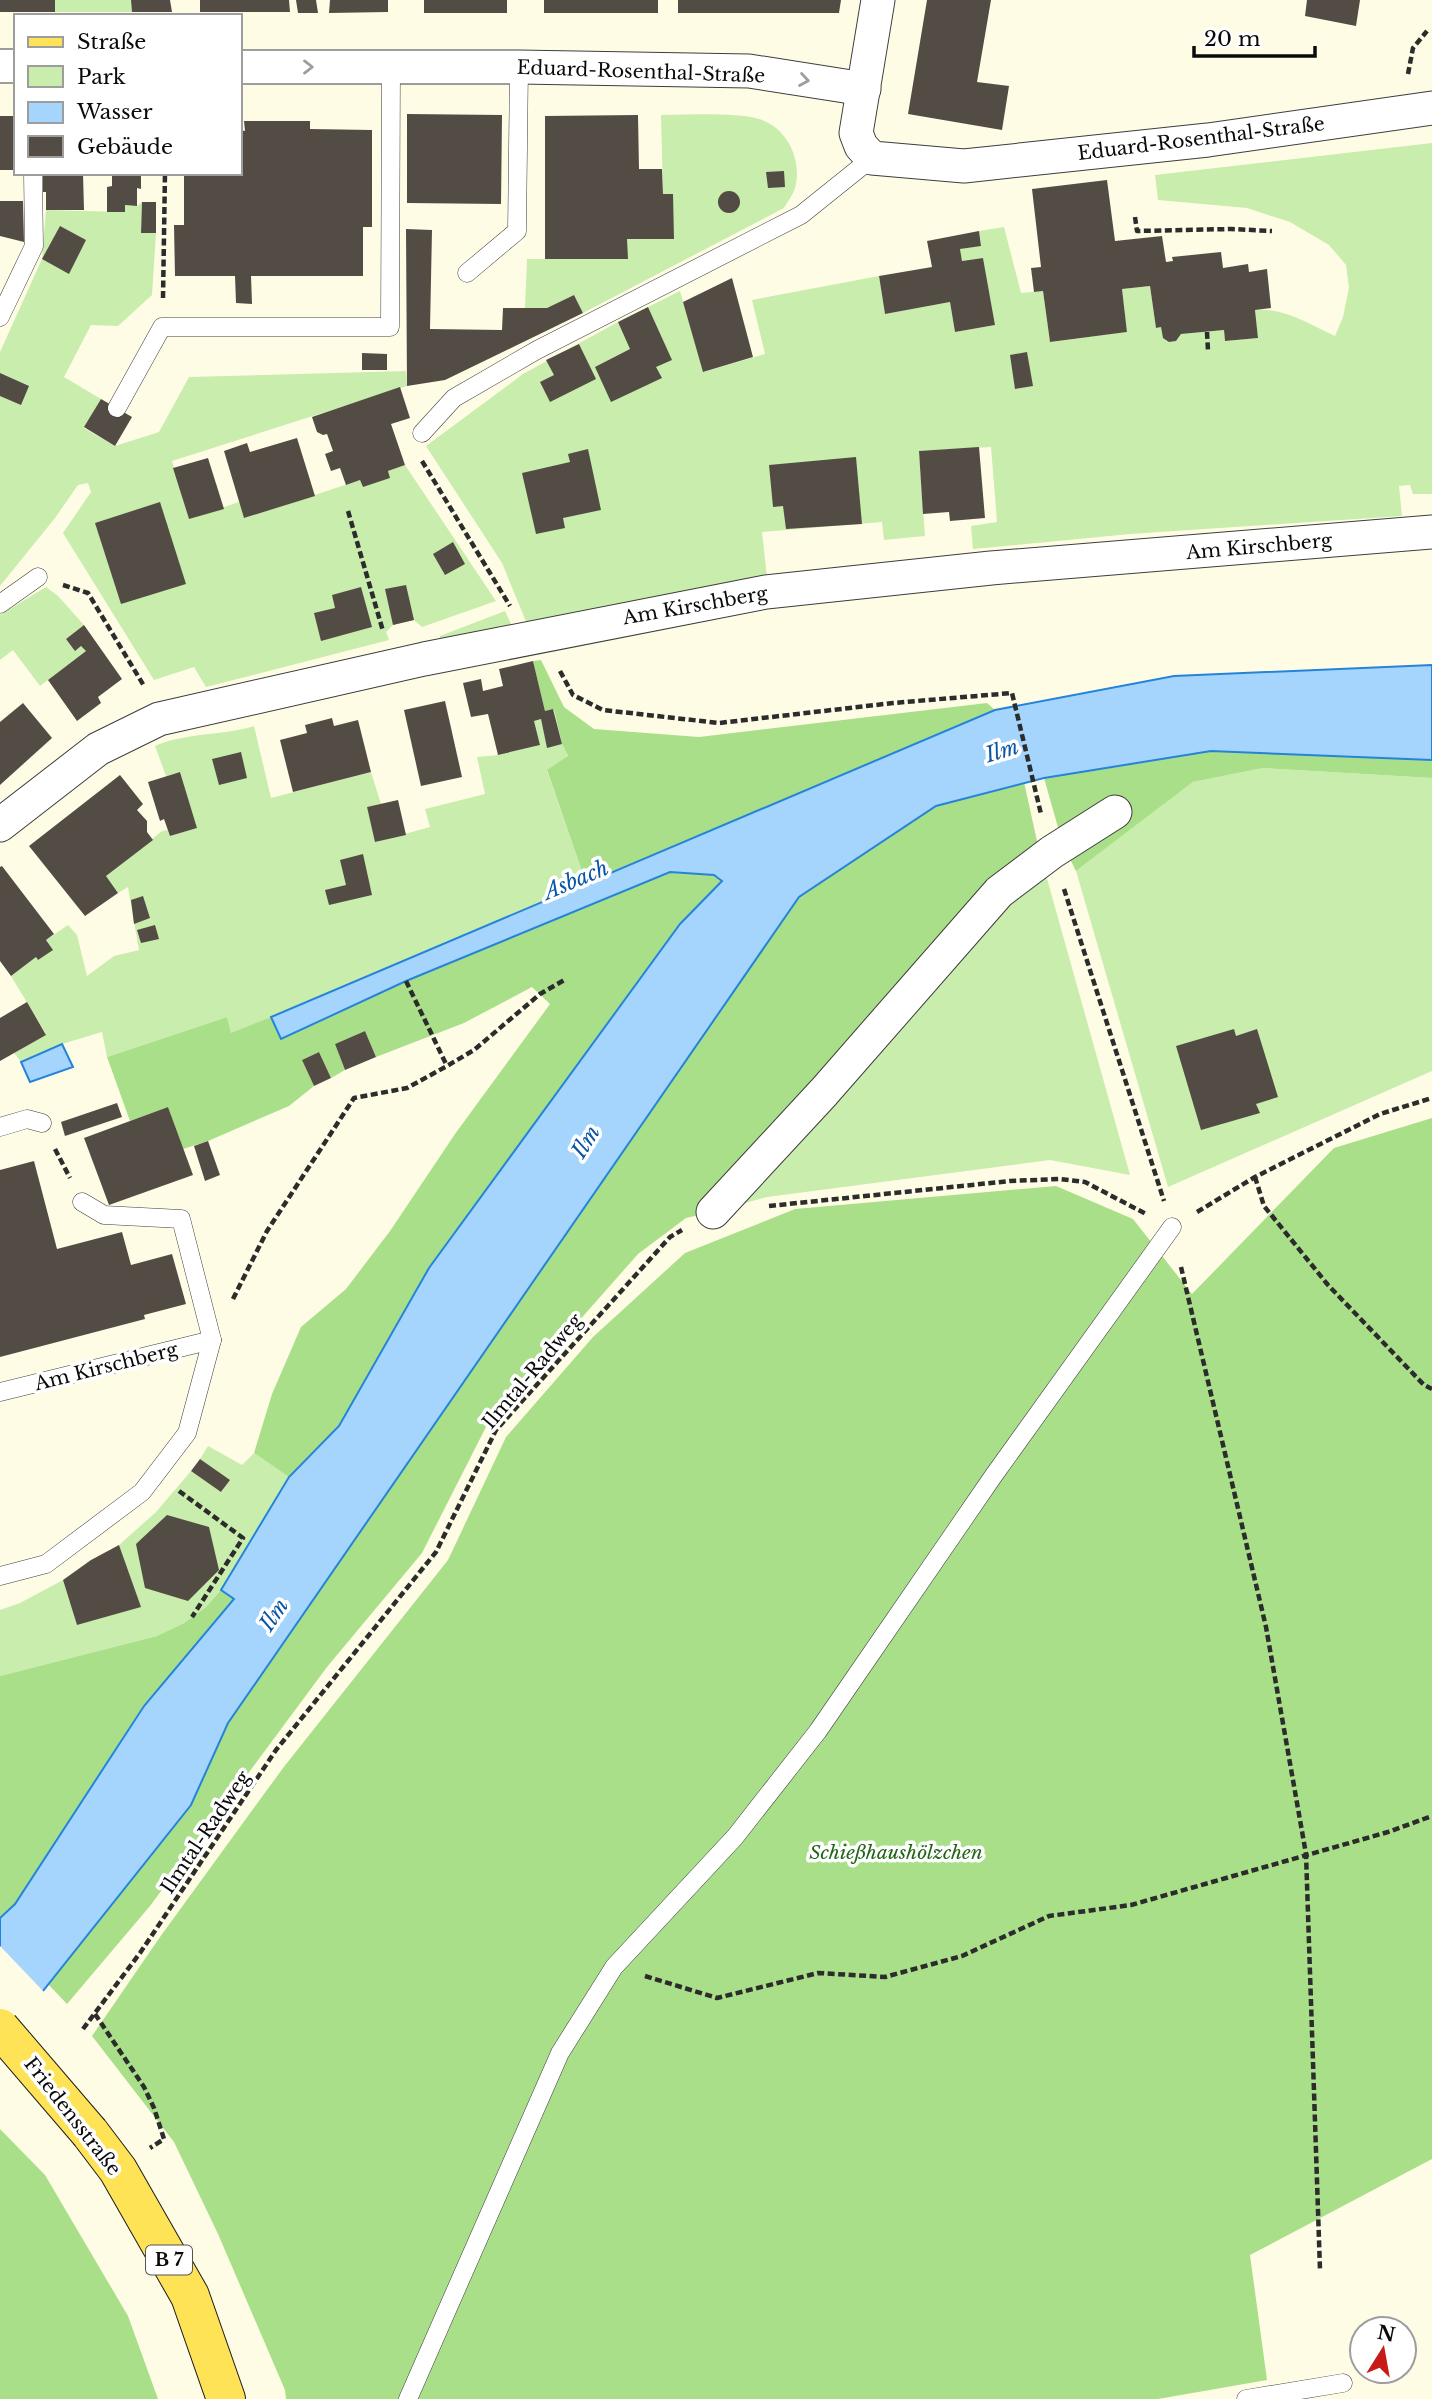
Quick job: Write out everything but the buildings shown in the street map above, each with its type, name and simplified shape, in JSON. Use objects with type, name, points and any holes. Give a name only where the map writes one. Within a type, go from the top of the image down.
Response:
[{"type":"main road","name":"Friedensstraße","points":[[0,2028],[90,2133],[118,2170],[190,2296],[226,2399]]},
{"type":"street","points":[[872,158],[861,146],[856,134],[878,0]]},
{"type":"street","name":"Eduard-Rosenthal-Straße","points":[[242,67],[519,67],[749,71],[864,89]]},
{"type":"street","name":"Eduard-Rosenthal-Straße","points":[[872,158],[964,166],[1208,140],[1432,108]]},
{"type":"street","name":"Am Kirschberg","points":[[0,825],[98,749],[159,719],[394,668],[424,659],[766,592],[991,568],[1432,532]]},
{"type":"street","points":[[713,1212],[824,1092],[999,892],[1052,852],[1115,812]]},
{"type":"lane","points":[[117,408],[162,327],[390,327],[391,67]]},
{"type":"lane","points":[[467,273],[517,231],[519,67]]},
{"type":"lane","points":[[422,433],[454,398],[537,350],[801,215],[872,158]]},
{"type":"lane","points":[[0,317],[34,246],[33,175]]},
{"type":"lane","points":[[0,604],[38,578]]},
{"type":"lane","points":[[0,1127],[27,1119],[42,1123]]},
{"type":"lane","name":"Am Kirschberg","points":[[0,1576],[47,1564],[142,1492],[187,1433],[212,1340],[181,1219],[104,1215],[82,1202]]},
{"type":"lane","points":[[408,2399],[560,2053],[614,1967],[735,1837],[818,1731],[994,1475],[1172,1227]]},
{"type":"lane","name":"Am Kirschberg","points":[[0,1392],[212,1340]]},
{"type":"lane","points":[[1246,2399],[1343,2383]]},
{"type":"path","points":[[1408,78],[1412,48],[1427,32]]},
{"type":"path","points":[[162,327],[166,175]]},
{"type":"path","points":[[1135,217],[1137,231],[1231,229],[1272,232]]},
{"type":"path","points":[[1207,332],[1208,351]]},
{"type":"path","points":[[422,433],[419,457],[509,603]]},
{"type":"path","points":[[348,511],[394,668]]},
{"type":"path","points":[[38,578],[88,593],[136,671]]},
{"type":"path","points":[[548,634],[562,679],[573,695],[603,710],[631,715],[719,723],[880,704],[1013,693],[1042,819],[1172,1227],[1266,1627],[1306,1854],[1320,2270]]},
{"type":"path","points":[[212,1340],[267,1231],[354,1098],[407,1088],[447,1066],[474,1050],[540,994],[566,979]]},
{"type":"path","points":[[406,981],[447,1066]]},
{"type":"path","points":[[1172,1227],[1255,1177],[1380,1114],[1432,1098]]},
{"type":"path","points":[[42,1123],[82,1202]]},
{"type":"path","points":[[1255,1177],[1264,1206],[1328,1285],[1424,1385],[1432,1389]]},
{"type":"path","name":"Ilmtal-Radweg","points":[[83,2029],[140,1953],[276,1750],[436,1552],[496,1430],[670,1237],[713,1212],[1010,1181],[1059,1179],[1085,1182],[1172,1227]]},
{"type":"path","points":[[155,1474],[243,1538],[192,1617]]},
{"type":"path","points":[[614,1967],[717,1998],[818,1973],[885,1977],[962,1956],[1049,1916],[1131,1905],[1388,1832],[1432,1816]]},
{"type":"path","points":[[95,2014],[144,2087],[154,2108]]},
{"type":"green space","points":[[55,0],[131,0],[132,12],[55,12]]},
{"type":"green space","points":[[661,115],[737,115],[759,119],[777,129],[790,144],[797,174],[793,193],[784,208],[583,313],[574,295],[547,308],[525,308],[527,259],[627,259],[627,239],[673,238],[673,194],[663,194]]},
{"type":"green space","points":[[1432,143],[1432,494],[1413,494],[1410,485],[1399,486],[1402,516],[1130,534],[973,549],[971,526],[997,522],[991,447],[919,451],[925,536],[884,540],[882,522],[762,532],[767,577],[527,624],[502,563],[426,446],[523,374],[680,291],[704,372],[765,354],[752,300],[879,276],[885,314],[950,302],[955,332],[995,325],[983,258],[962,261],[960,249],[981,245],[979,231],[1004,227],[1021,293],[1043,291],[1050,342],[1127,332],[1122,289],[1150,286],[1156,328],[1161,327],[1169,342],[1176,341],[1181,334],[1224,330],[1225,341],[1258,338],[1255,310],[1286,314],[1335,336],[1343,317],[1349,288],[1346,265],[1329,245],[1290,222],[1247,208],[1158,200],[1155,175]]},
{"type":"green space","points":[[142,202],[141,233],[156,233],[152,295],[118,326],[91,325],[64,377],[101,399],[84,428],[115,446],[159,432],[189,377],[406,371],[407,386],[172,461],[189,519],[239,502],[245,518],[360,480],[363,487],[389,478],[388,471],[405,465],[496,601],[422,627],[414,620],[393,625],[386,632],[389,640],[206,687],[194,667],[154,680],[63,533],[91,492],[88,483],[78,485],[0,586],[0,352],[42,259],[46,210],[124,212],[125,205],[137,206]]},
{"type":"green space","points":[[46,587],[58,596],[84,625],[66,639],[75,650],[81,646],[86,651],[40,686],[13,650],[0,660],[0,615]]},
{"type":"green space","points":[[505,611],[513,628],[440,640],[440,636]]},
{"type":"green space","points":[[541,660],[564,707],[594,729],[699,737],[987,703],[995,710],[586,883],[547,770],[568,756],[562,744],[554,710],[545,711],[533,661]]},
{"type":"green space","points":[[541,719],[547,747],[562,744],[568,757],[547,771],[586,883],[231,1034],[227,1017],[107,1057],[102,1032],[62,1044],[21,1062],[14,1053],[46,1034],[11,976],[36,957],[38,960],[52,950],[46,940],[68,925],[77,935],[87,976],[114,956],[139,950],[128,887],[118,893],[106,876],[162,831],[168,830],[170,836],[197,828],[180,772],[166,776],[155,746],[179,738],[254,726],[271,798],[371,772],[381,804],[367,807],[376,842],[430,827],[425,809],[485,794],[477,757],[540,745],[534,721]]},
{"type":"green space","points":[[1211,751],[1432,760],[1432,778],[1263,768],[1193,782],[1076,871],[1063,845],[1044,778]]},
{"type":"green space","points":[[1263,768],[1432,778],[1432,1071],[1168,1187],[1076,871],[1193,782]]},
{"type":"green space","points":[[1024,782],[1039,850],[713,1212],[686,1218],[638,1254],[487,1425],[422,1553],[327,1667],[150,1906],[67,2004],[48,1984],[191,1805],[228,1723],[799,897],[936,806]]},
{"type":"green space","points":[[1039,850],[1130,1175],[1050,1160],[767,1197],[713,1212]]},
{"type":"green space","points":[[671,872],[714,875],[722,881],[679,924],[429,1268],[339,1426],[289,1477],[254,1453],[272,1394],[301,1327],[346,1289],[550,1004],[532,987],[464,1023],[376,1057],[365,1031],[335,1044],[345,1070],[331,1078],[319,1052],[302,1060],[314,1086],[289,1106],[183,1149],[168,1107],[130,1121],[107,1057],[227,1017],[231,1033],[271,1017],[282,1039],[406,981]]},
{"type":"green space","name":"Schießhaushölzchen","points":[[1432,1118],[1432,2159],[1250,2255],[1267,2380],[1158,2399],[286,2399],[285,2390],[218,2234],[174,2142],[92,2036],[283,1768],[448,1560],[506,1437],[593,1337],[685,1253],[795,1209],[1056,1186],[1133,1219],[1192,1294],[1334,1148]]},
{"type":"green space","points":[[208,1446],[242,1465],[254,1453],[289,1477],[221,1590],[206,1607],[184,1623],[157,1636],[0,1676],[0,1610],[20,1603],[63,1580],[77,1625],[140,1607],[119,1545],[156,1512],[191,1471],[222,1492],[229,1480],[200,1459]]},
{"type":"green space","points":[[221,1590],[235,1599],[143,1706],[15,1904],[0,1918],[0,1676],[157,1636],[184,1623],[206,1607]]},
{"type":"green space","points":[[0,2129],[45,2175],[128,2316],[158,2399],[0,2399]]},
{"type":"water","name":"Ilm","points":[[1432,665],[1432,760],[1211,751],[1044,778],[936,806],[799,897],[228,1723],[191,1805],[0,2045],[0,1918],[15,1904],[144,1706],[234,1599],[221,1590],[289,1477],[339,1426],[429,1268],[680,924],[722,881],[714,875],[670,872],[406,981],[281,1039],[271,1017],[995,710],[1174,676]]},
{"type":"water","points":[[62,1044],[73,1067],[30,1082],[21,1062]]},
{"type":"pier","points":[[0,1946],[45,1993],[0,2049]]},
{"type":"water label","name":"Asbach","points":[[576,880]]}]
